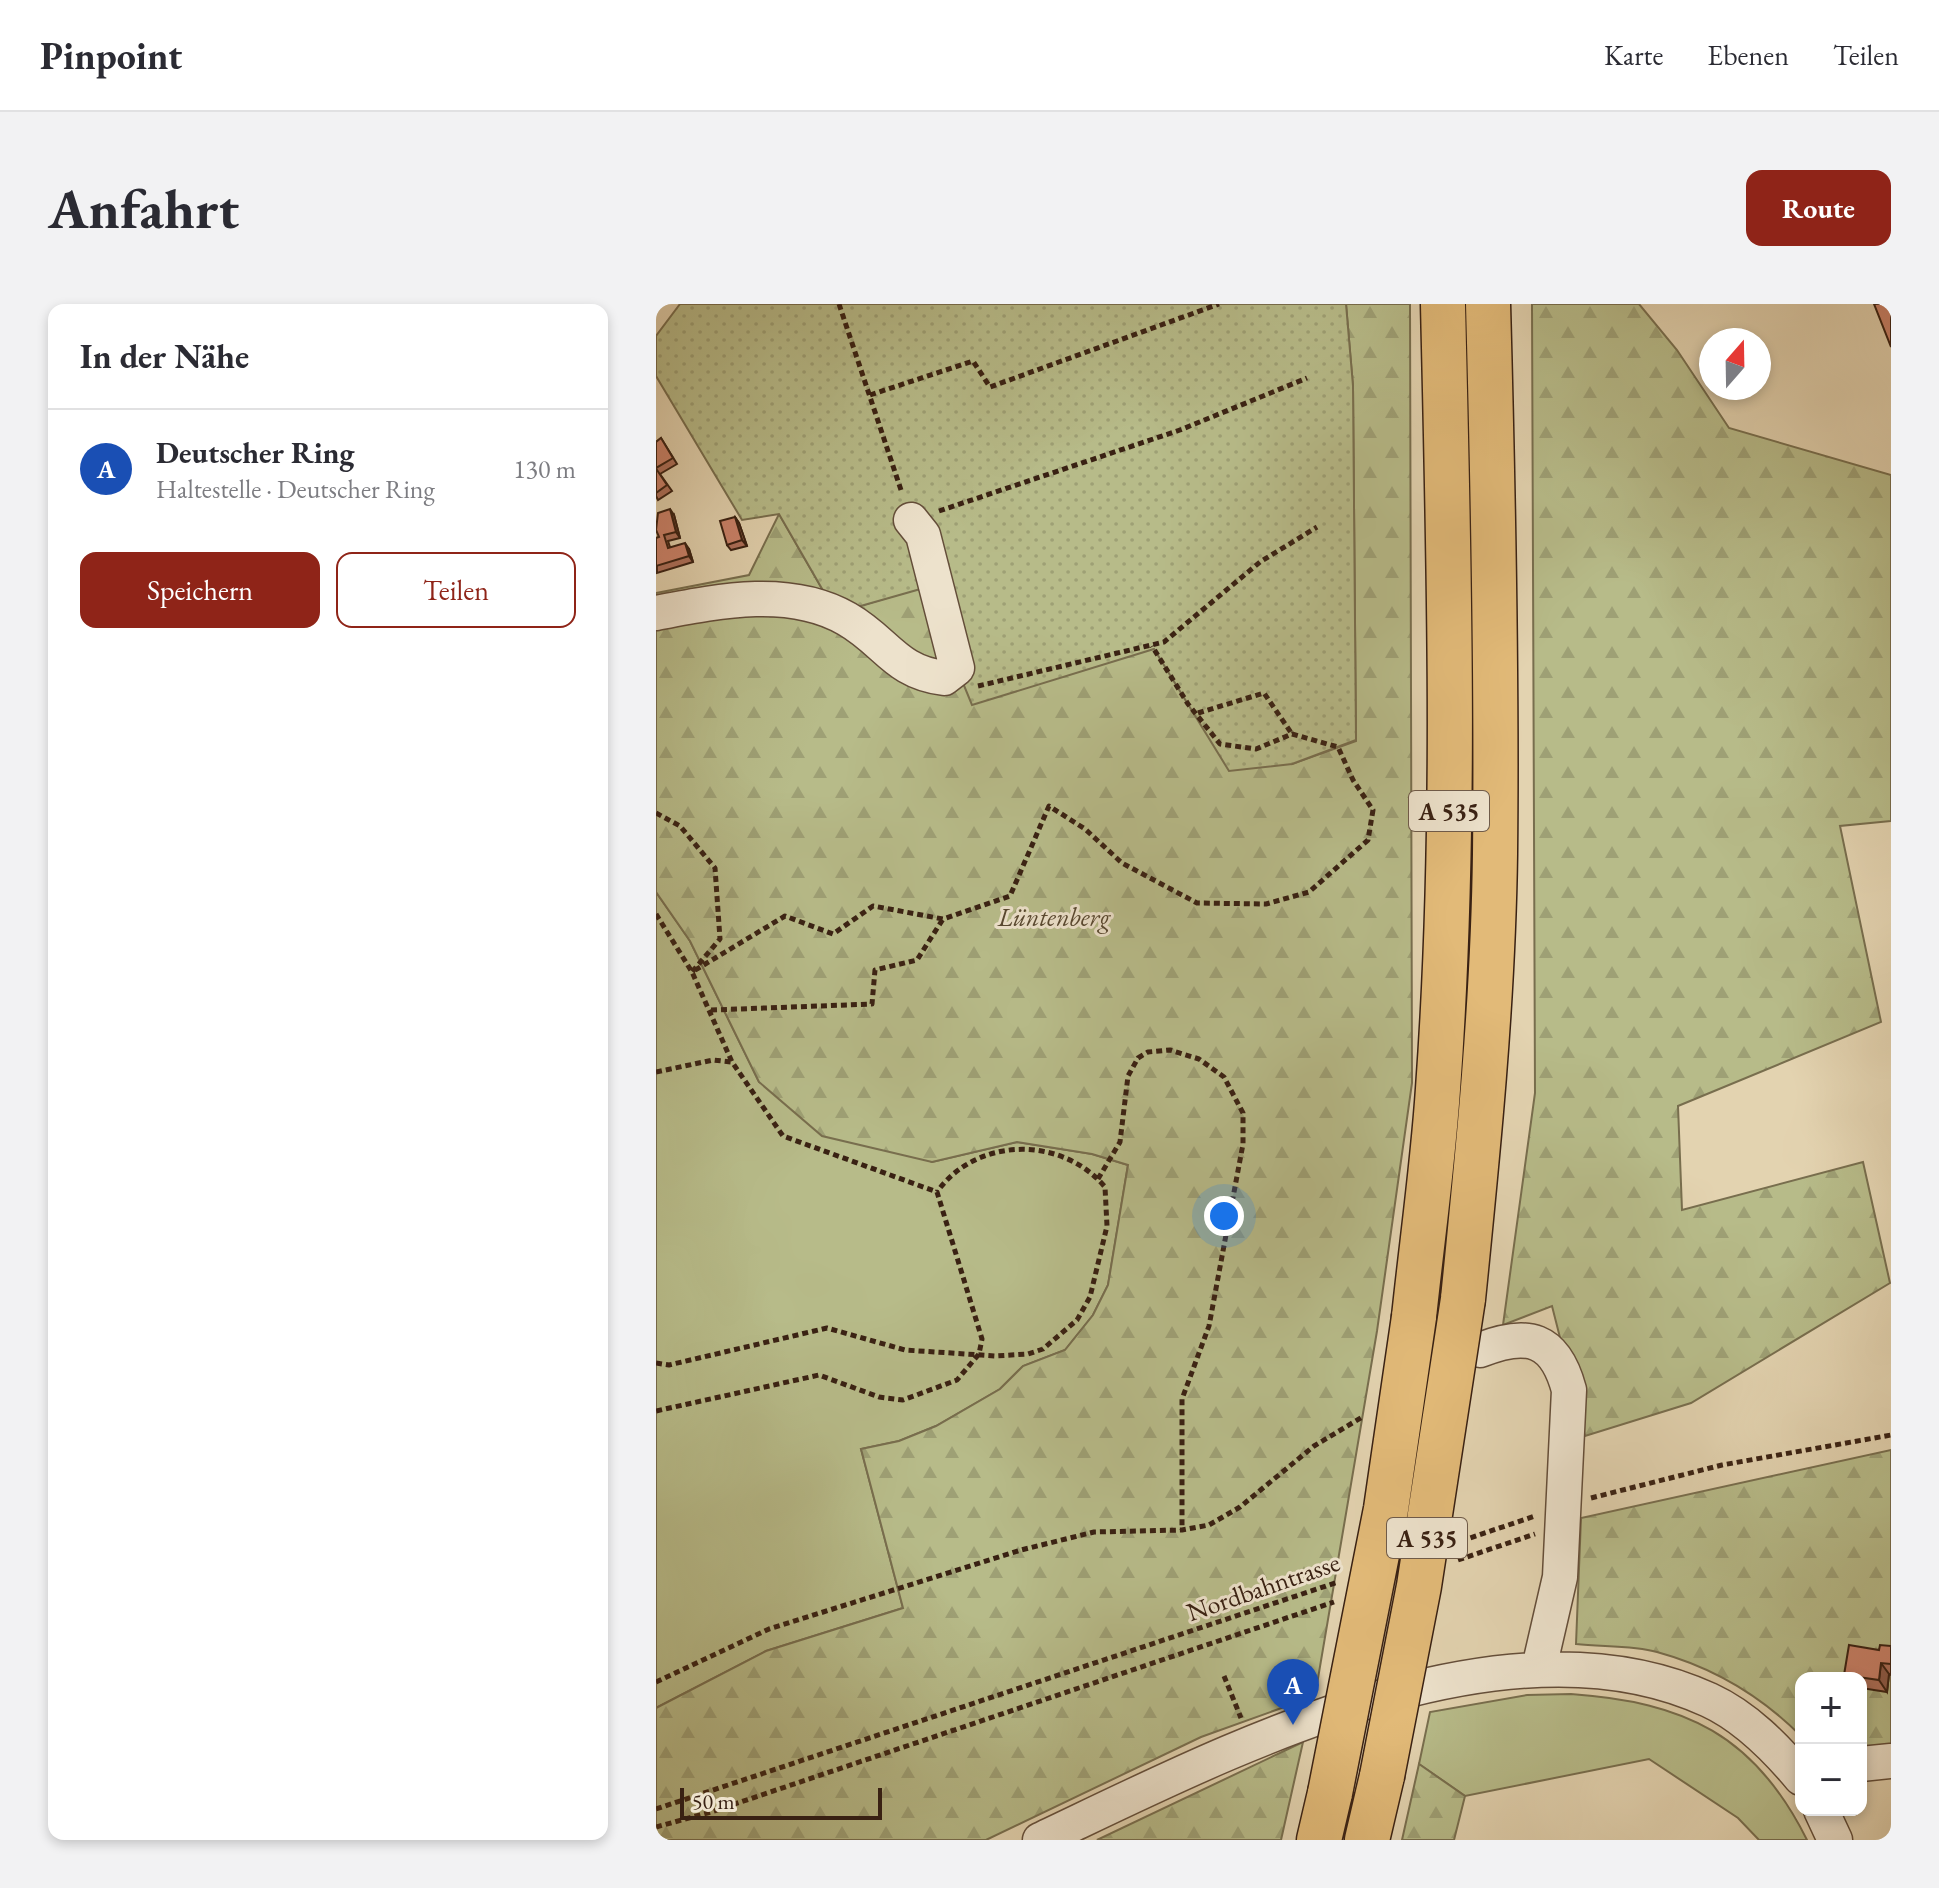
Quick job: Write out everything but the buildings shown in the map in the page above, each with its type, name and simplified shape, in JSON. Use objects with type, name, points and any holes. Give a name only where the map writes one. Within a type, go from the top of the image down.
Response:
[{"type":"highway","name":"A 535","points":[[1319,1840],[1381,1536],[1414,1317],[1438,1089],[1449,861],[1449,633],[1443,304]]},
{"type":"highway","name":"A 535","points":[[1367,1840],[1422,1573],[1463,1299],[1485,1079],[1495,856],[1495,632],[1488,304]]},
{"type":"street","points":[[656,613],[771,598],[816,604],[849,620],[917,675],[944,678],[957,668],[923,535],[911,520]]},
{"type":"street","points":[[1480,1350],[1505,1341],[1525,1339],[1543,1346],[1563,1367],[1569,1390],[1560,1577],[1539,1668]]},
{"type":"street","points":[[1040,1840],[1250,1741],[1307,1720],[1460,1679],[1539,1668],[1630,1676],[1673,1686],[1712,1701],[1776,1748],[1795,1771]]},
{"type":"street","points":[[1867,1763],[1891,1761]]},
{"type":"street","points":[[1824,1816],[1835,1840]]},
{"type":"path","points":[[839,304],[911,520],[1180,430],[1307,378]]},
{"type":"path","points":[[870,395],[973,361],[990,387],[1219,304]]},
{"type":"path","points":[[957,668],[963,681],[980,686],[1164,642],[1260,562],[1317,527]]},
{"type":"path","points":[[692,972],[785,916],[833,934],[873,906],[943,919],[1010,896],[1049,806],[1085,829],[1122,863],[1197,903],[1266,904],[1309,892],[1368,840],[1373,810],[1353,780],[1338,747],[1292,734],[1256,749],[1220,744],[1188,704],[1152,646]]},
{"type":"path","points":[[1198,713],[1264,693],[1292,734]]},
{"type":"path","points":[[656,813],[680,826],[715,868],[720,939],[692,972]]},
{"type":"path","points":[[656,914],[692,972],[732,1062],[783,1136],[937,1192]]},
{"type":"path","points":[[711,1010],[872,1004],[875,970],[917,960],[943,919]]},
{"type":"path","points":[[1098,1179],[1120,1142],[1128,1076],[1138,1058],[1148,1052],[1170,1050],[1199,1059],[1224,1077],[1243,1113],[1243,1144],[1209,1326],[1182,1399],[1182,1530]]},
{"type":"path","points":[[656,1072],[713,1060],[732,1062]]},
{"type":"path","points":[[656,1363],[669,1365],[827,1328],[905,1350],[1028,1354],[1053,1343],[1077,1320],[1098,1273],[1107,1226],[1107,1195],[1098,1179],[1084,1168],[1049,1153],[1007,1149],[969,1161],[954,1171],[937,1192]]},
{"type":"path","points":[[656,1411],[819,1375],[879,1397],[903,1400],[957,1380],[979,1354],[982,1339],[937,1192]]},
{"type":"path","points":[[656,1682],[769,1629],[1021,1550],[1112,1530],[1182,1530],[1209,1525],[1240,1507],[1314,1446],[1372,1411]]},
{"type":"path","points":[[1446,1546],[1565,1515],[1722,1465],[1891,1435]]},
{"type":"path","points":[[1445,1564],[1565,1515]]},
{"type":"path","name":"Nordbahntrasse","points":[[656,1809],[1341,1581]]},
{"type":"path","points":[[656,1827],[711,1812],[1340,1600]]},
{"type":"path","points":[[1224,1676],[1250,1741]]},
{"type":"green space","points":[[680,304],[1346,304],[1353,386],[1356,740],[1292,764],[1229,771],[1154,649],[972,705],[924,588],[836,613],[779,514],[742,520],[656,376],[656,336]]},
{"type":"green space","name":"Lüntenberg","points":[[1346,304],[1410,304],[1412,1083],[1377,1331],[1315,1696],[1201,1737],[986,1840],[656,1840],[656,1708],[766,1651],[903,1608],[861,1449],[899,1441],[936,1426],[1000,1389],[1023,1366],[1065,1350],[1093,1315],[1108,1285],[1128,1165],[1092,1154],[1017,1142],[932,1162],[822,1136],[759,1082],[690,941],[656,892],[656,593],[749,575],[779,514],[836,613],[924,587],[1154,649],[1292,764],[1356,741],[1353,386]]},
{"type":"green space","points":[[1532,304],[1639,304],[1677,350],[1699,383],[1699,400],[1710,400],[1729,428],[1891,475],[1891,821],[1840,826],[1881,1022],[1678,1106],[1682,1210],[1863,1162],[1890,1283],[1691,1403],[1585,1436],[1552,1306],[1503,1325],[1535,1093]]},
{"type":"green space","points":[[656,892],[690,941],[759,1082],[932,1162],[1017,1142],[1092,1154],[1128,1165],[1108,1285],[1093,1315],[1065,1350],[1023,1366],[1000,1389],[936,1426],[899,1441],[861,1449],[903,1608],[766,1651],[656,1708]]},
{"type":"green space","points":[[1891,1450],[1891,1751],[1867,1755],[1867,1672],[1795,1672],[1795,1730],[1735,1685],[1677,1658],[1627,1647],[1576,1644],[1581,1518]]},
{"type":"green space","points":[[1571,1694],[1649,1705],[1682,1716],[1712,1731],[1740,1750],[1764,1774],[1787,1804],[1807,1840],[1759,1840],[1738,1818],[1649,1759],[1465,1796],[1419,1764],[1430,1712],[1527,1695]]},
{"type":"green space","points":[[1303,1742],[1281,1840],[1097,1840]]},
{"type":"green space","points":[[1419,1764],[1465,1796],[1454,1840],[1402,1840]]},
{"type":"place","name":"Deutscher Ring","points":[[1293,1725]]}]
